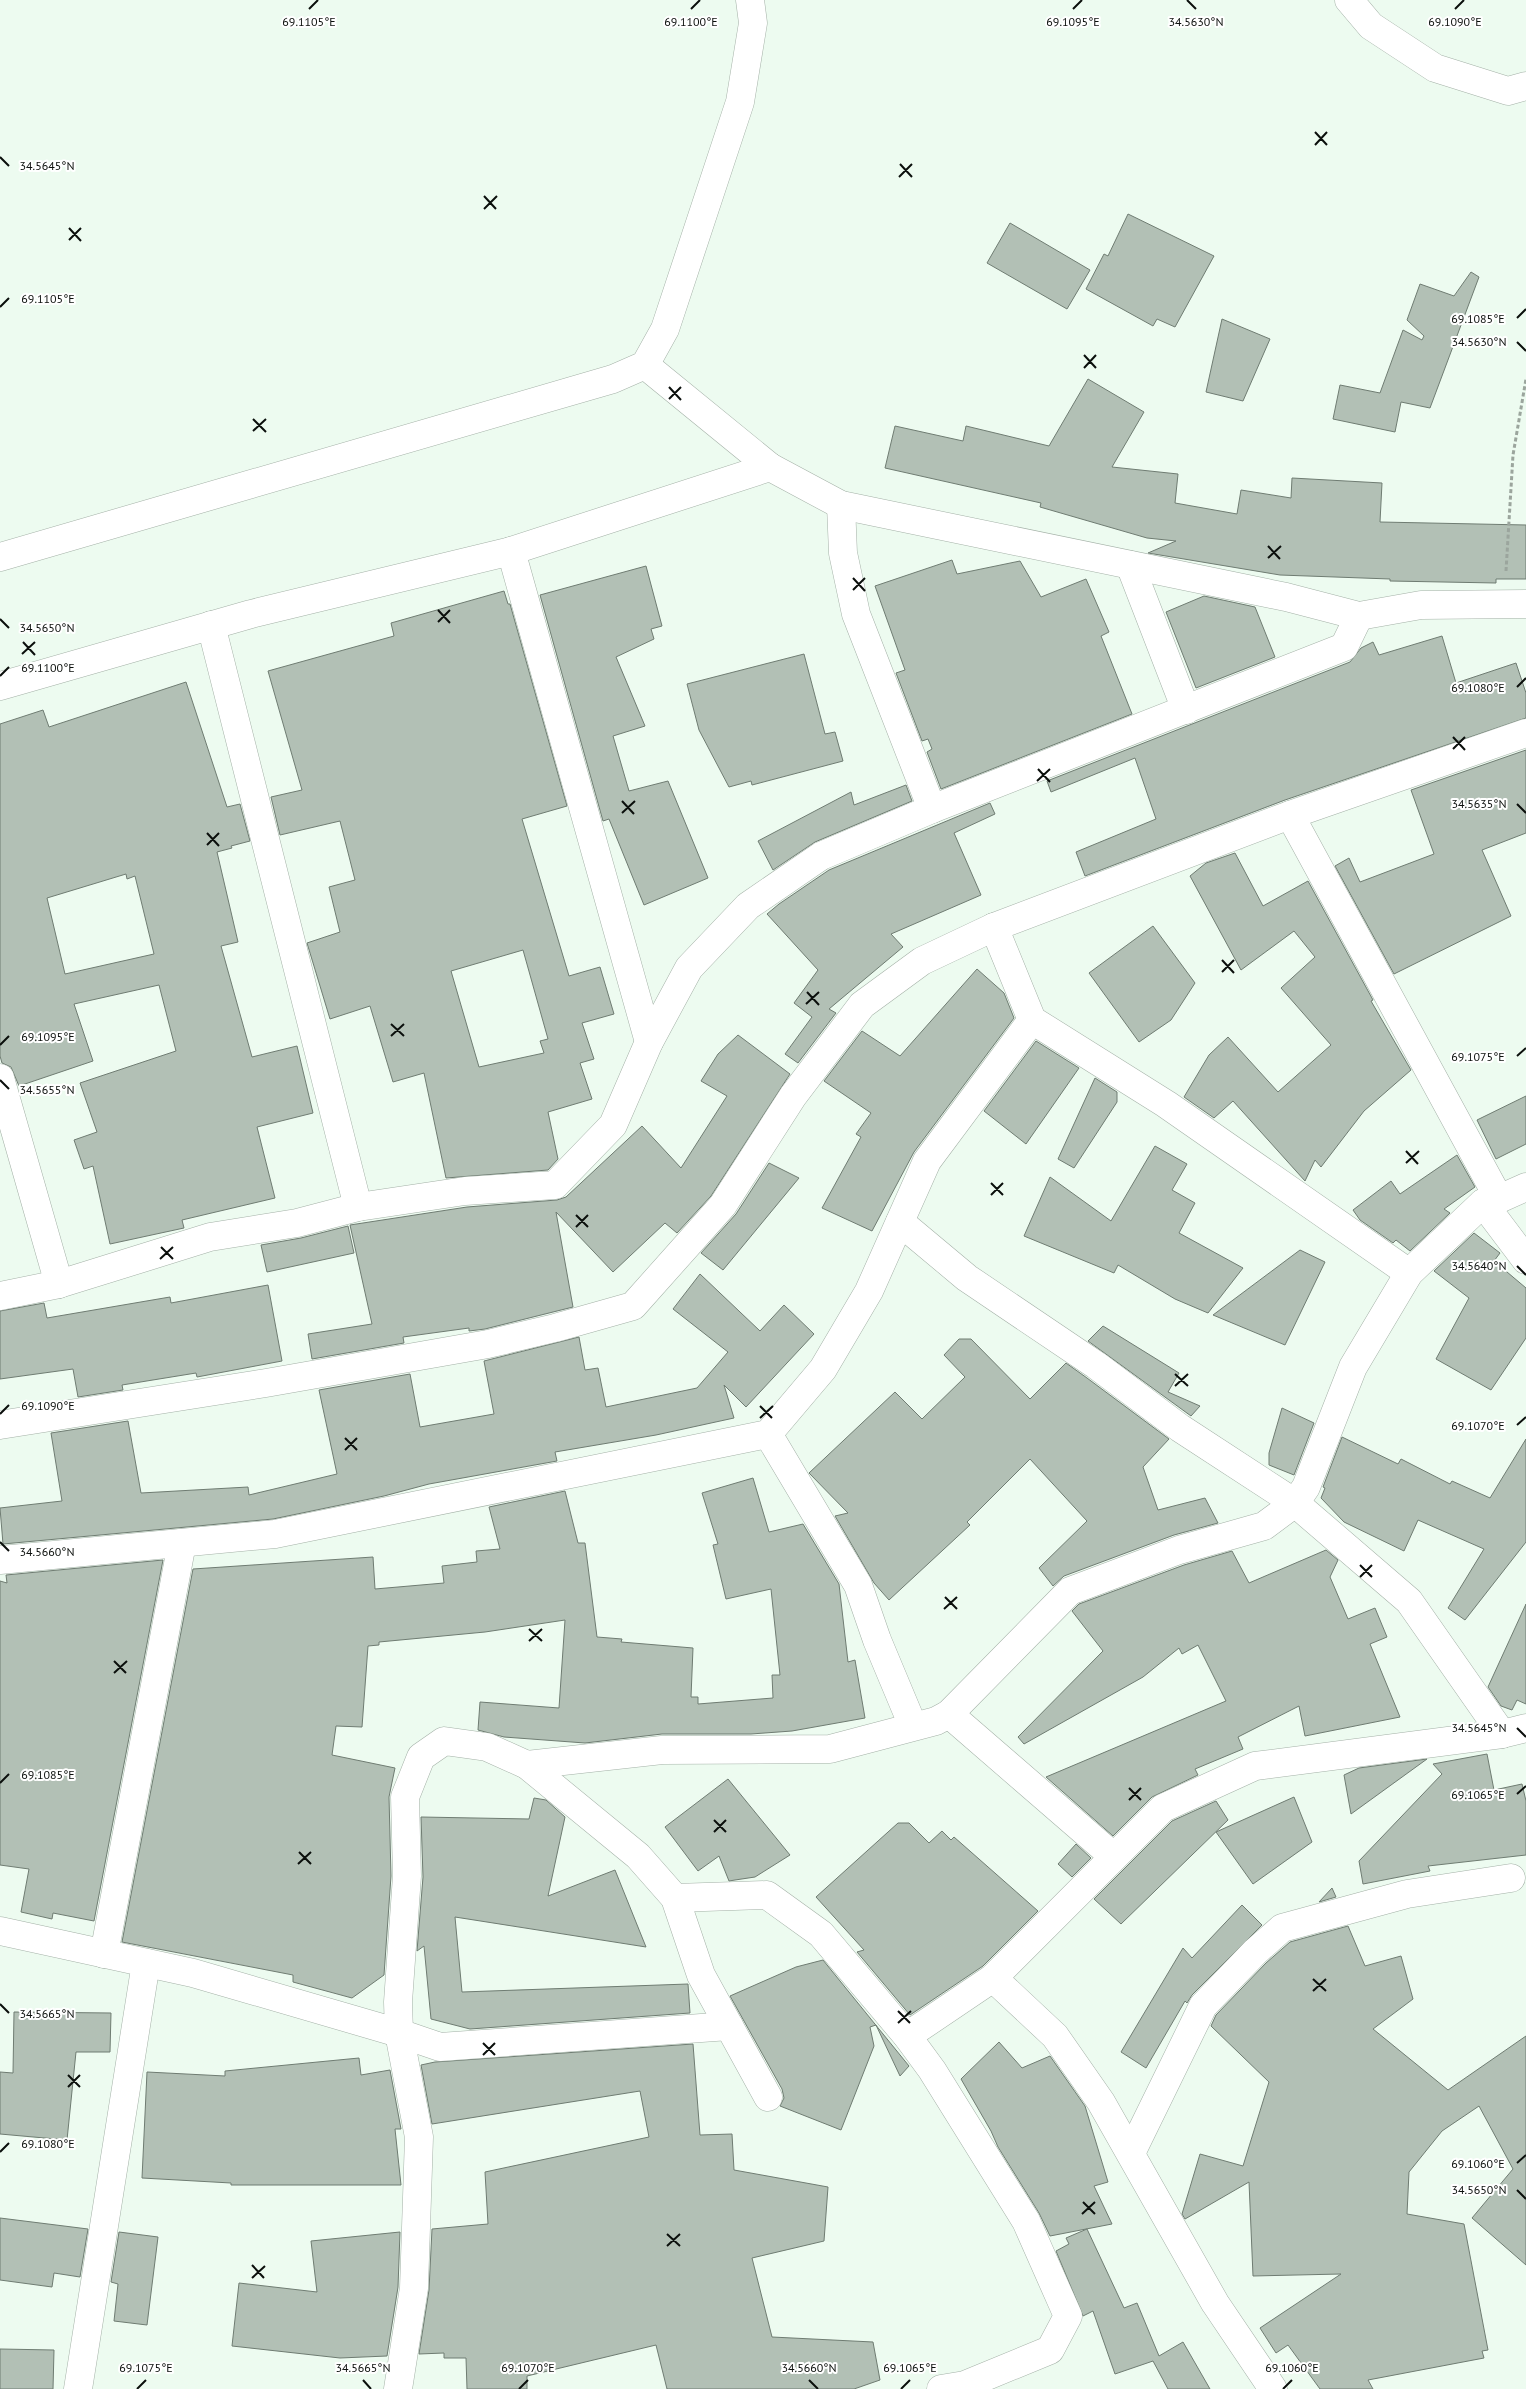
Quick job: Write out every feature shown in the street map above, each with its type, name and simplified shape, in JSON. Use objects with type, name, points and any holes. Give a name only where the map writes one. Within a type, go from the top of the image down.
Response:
[{"type":"street","points":[[0,557],[603,382],[645,365],[665,329],[740,102],[752,23],[750,0]]},
{"type":"street","points":[[1349,0],[1371,26],[1435,68],[1508,91],[1526,86]]},
{"type":"street","points":[[645,365],[770,467],[840,505],[1286,597],[1359,616],[1421,605],[1515,604]]},
{"type":"street","points":[[0,686],[211,625],[511,551],[770,467]]},
{"type":"street","points":[[840,505],[843,553],[856,614],[932,809]]},
{"type":"street","points":[[511,551],[649,1042]]},
{"type":"street","points":[[1130,565],[1186,710]]},
{"type":"street","points":[[0,1296],[59,1284],[210,1237],[297,1222],[358,1207],[465,1191],[555,1185],[613,1125],[649,1042],[689,968],[748,906],[820,856],[932,809],[1344,647],[1359,616]]},
{"type":"street","points":[[211,625],[358,1207]]},
{"type":"street","points":[[0,1425],[266,1383],[488,1344],[555,1328],[633,1306],[723,1205],[793,1096],[862,1005],[922,961],[994,927],[1290,815],[1526,733]]},
{"type":"street","points":[[1290,815],[1491,1201],[1526,1260]]},
{"type":"street","points":[[994,927],[1032,1020],[1166,1104],[1409,1273]]},
{"type":"street","points":[[0,1560],[275,1534],[768,1434],[823,1369],[869,1291],[927,1161],[1032,1020]]},
{"type":"street","points":[[0,1078],[59,1284]]},
{"type":"street","points":[[527,1765],[662,1750],[830,1749],[936,1721],[949,1714],[1070,1591],[1179,1550],[1264,1526],[1295,1503],[1306,1487],[1354,1367],[1409,1273],[1491,1201],[1526,1188]]},
{"type":"street","points":[[900,1222],[967,1278],[1096,1365],[1180,1428],[1295,1503],[1409,1601],[1514,1731]]},
{"type":"street","points":[[768,1434],[858,1585],[913,1726]]},
{"type":"street","points":[[104,1954],[182,1543]]},
{"type":"street","points":[[949,1714],[1113,1856]]},
{"type":"street","points":[[907,2036],[993,1978],[1163,1808],[1255,1766],[1514,1731]]},
{"type":"street","points":[[398,2389],[414,2288],[419,2137],[399,2033],[398,2002],[407,1876],[405,1797],[421,1757],[444,1741],[487,1747],[527,1765],[638,1856],[675,1898],[701,1975],[768,2097]]},
{"type":"street","points":[[1131,2152],[1203,2006],[1255,1952],[1282,1928],[1407,1894],[1511,1878]]},
{"type":"street","points":[[675,1898],[767,1895],[821,1934],[907,2036],[932,2070],[1026,2221],[1068,2316],[1050,2350],[965,2385],[941,2389]]},
{"type":"street","points":[[0,1931],[193,1973],[440,2046],[729,2026]]},
{"type":"street","points":[[78,2389],[146,1963]]},
{"type":"street","points":[[993,1978],[1055,2036],[1101,2102],[1215,2303],[1273,2389]]},
{"type":"path","points":[[1515,604],[1512,455],[1526,379]]},
{"type":"building","points":[[1128,214],[1214,256],[1175,327],[1157,319],[1153,326],[1086,289],[1104,254],[1108,256]]},
{"type":"building","points":[[1010,223],[1090,270],[1067,309],[987,263]]},
{"type":"building","points":[[1471,272],[1479,277],[1430,408],[1401,402],[1395,432],[1333,419],[1340,385],[1380,393],[1403,330],[1422,340],[1424,336],[1407,320],[1420,284],[1454,296]]},
{"type":"building","points":[[1222,319],[1270,339],[1243,401],[1206,392]]},
{"type":"building","points":[[1088,379],[1144,412],[1112,467],[1178,474],[1175,503],[1237,514],[1241,490],[1291,498],[1292,478],[1382,483],[1380,522],[1526,525],[1526,579],[1496,579],[1496,583],[1390,581],[1390,579],[1280,575],[1148,553],[1176,541],[1147,538],[1040,507],[1041,503],[885,468],[895,426],[963,441],[966,426],[1049,446]]},
{"type":"building","points":[[952,560],[957,574],[1020,561],[1041,597],[1086,579],[1109,632],[1101,636],[1132,714],[941,789],[927,752],[932,749],[928,739],[922,741],[896,673],[905,670],[875,586]]},
{"type":"building","points":[[646,566],[662,626],[651,629],[654,639],[616,657],[645,726],[613,736],[629,791],[668,781],[708,878],[644,905],[609,819],[603,821],[540,595]]},
{"type":"building","points":[[504,591],[508,604],[510,604],[567,806],[522,819],[569,976],[600,967],[614,1014],[582,1023],[594,1059],[580,1063],[592,1099],[548,1112],[558,1159],[548,1170],[446,1178],[424,1073],[393,1082],[370,1006],[330,1019],[307,943],[340,932],[329,887],[355,880],[340,821],[280,835],[271,797],[302,790],[268,671],[394,636],[391,623]],"holes":[[[523,950],[548,1039],[540,1041],[544,1053],[479,1067],[451,971]]]},
{"type":"building","points":[[1204,596],[1255,607],[1275,657],[1196,688],[1166,612]]},
{"type":"building","points":[[1442,636],[1456,683],[1516,663],[1526,693],[1526,718],[1285,800],[1085,876],[1076,852],[1156,819],[1135,758],[1051,792],[1047,781],[1350,662],[1361,648],[1373,642],[1379,655]]},
{"type":"building","points":[[804,654],[825,734],[835,732],[843,761],[752,785],[751,781],[729,787],[699,730],[687,684]]},
{"type":"building","points":[[186,682],[227,807],[240,804],[250,841],[217,852],[238,942],[221,946],[252,1057],[297,1046],[313,1113],[257,1127],[275,1198],[182,1220],[184,1228],[110,1244],[93,1166],[84,1169],[74,1140],[97,1132],[80,1083],[176,1051],[159,985],[74,1004],[93,1061],[19,1086],[11,1067],[2,1063],[0,1056],[0,724],[43,710],[49,727]],"holes":[[[126,874],[127,879],[135,876],[154,954],[65,974],[47,898]]]},
{"type":"building","points":[[1526,750],[1526,833],[1482,850],[1511,916],[1394,974],[1335,866],[1349,858],[1360,882],[1434,854],[1411,790]]},
{"type":"building","points":[[906,785],[912,801],[815,842],[773,870],[758,841],[851,792],[854,805]]},
{"type":"building","points":[[990,803],[995,814],[954,833],[981,895],[891,934],[903,947],[829,1009],[836,1013],[798,1063],[785,1054],[812,1017],[794,1003],[818,970],[767,914],[829,870]]},
{"type":"building","points":[[1235,853],[1263,906],[1308,881],[1373,1000],[1371,1001],[1411,1070],[1364,1111],[1321,1167],[1315,1160],[1305,1181],[1233,1101],[1214,1118],[1184,1097],[1209,1055],[1228,1037],[1278,1092],[1331,1045],[1281,988],[1315,957],[1294,931],[1241,970],[1190,876],[1206,863]]},
{"type":"building","points":[[1153,926],[1195,983],[1171,1020],[1139,1042],[1089,973]]},
{"type":"building","points":[[977,969],[1004,993],[1014,1018],[914,1152],[872,1231],[822,1208],[861,1137],[856,1134],[871,1113],[824,1081],[862,1031],[900,1056]]},
{"type":"building","points":[[738,1035],[790,1074],[711,1196],[677,1233],[665,1223],[613,1272],[556,1212],[573,1307],[485,1329],[469,1331],[469,1328],[403,1337],[404,1343],[312,1359],[308,1334],[372,1324],[350,1225],[467,1207],[557,1200],[566,1197],[642,1126],[681,1168],[727,1096],[701,1081],[718,1054]]},
{"type":"building","points":[[1036,1041],[1079,1068],[1026,1144],[984,1111]]},
{"type":"building","points":[[1095,1078],[1117,1092],[1117,1102],[1074,1168],[1058,1159]]},
{"type":"building","points":[[1526,1096],[1526,1144],[1496,1159],[1477,1120]]},
{"type":"building","points":[[1155,1146],[1187,1164],[1172,1190],[1195,1203],[1179,1233],[1243,1268],[1208,1313],[1175,1299],[1118,1265],[1114,1273],[1024,1236],[1050,1177],[1111,1221]]},
{"type":"building","points":[[1457,1155],[1475,1187],[1444,1209],[1450,1213],[1410,1251],[1396,1240],[1393,1243],[1360,1220],[1353,1210],[1391,1181],[1400,1194]]},
{"type":"building","points":[[769,1163],[799,1178],[723,1270],[701,1253],[736,1214]]},
{"type":"building","points":[[348,1226],[354,1253],[267,1272],[261,1245],[301,1238]]},
{"type":"building","points":[[1474,1233],[1500,1253],[1494,1261],[1526,1288],[1526,1338],[1491,1390],[1436,1359],[1469,1298],[1434,1271]]},
{"type":"building","points":[[1300,1250],[1325,1262],[1285,1345],[1213,1315]]},
{"type":"building","points":[[700,1274],[760,1331],[784,1305],[814,1334],[746,1407],[724,1385],[734,1418],[656,1435],[555,1452],[557,1461],[429,1484],[384,1496],[273,1519],[3,1544],[0,1508],[62,1501],[51,1433],[128,1421],[141,1493],[248,1487],[249,1495],[337,1474],[319,1390],[410,1374],[420,1427],[494,1414],[484,1361],[579,1337],[585,1370],[598,1368],[606,1407],[697,1388],[728,1352],[673,1309]]},
{"type":"building","points":[[268,1285],[282,1361],[197,1377],[196,1373],[122,1385],[123,1390],[78,1397],[73,1369],[0,1379],[0,1311],[44,1303],[47,1318],[170,1297],[171,1303]]},
{"type":"building","points":[[1103,1326],[1179,1373],[1168,1392],[1200,1406],[1191,1416],[1088,1341]]},
{"type":"building","points":[[959,1339],[971,1339],[1030,1399],[1066,1363],[1169,1439],[1143,1467],[1158,1510],[1205,1498],[1218,1523],[1174,1535],[1064,1576],[1053,1586],[1039,1568],[1087,1521],[1030,1459],[967,1522],[970,1525],[889,1600],[874,1583],[835,1516],[848,1513],[809,1473],[895,1392],[922,1419],[965,1377],[944,1355]]},
{"type":"building","points":[[1282,1408],[1314,1423],[1294,1475],[1269,1465],[1269,1453]]},
{"type":"building","points":[[1342,1437],[1398,1464],[1401,1459],[1450,1484],[1452,1481],[1490,1498],[1526,1439],[1526,1542],[1465,1620],[1448,1608],[1484,1549],[1418,1520],[1404,1551],[1344,1522],[1321,1498],[1325,1488],[1323,1487]]},
{"type":"building","points":[[753,1478],[769,1532],[803,1524],[839,1584],[848,1662],[855,1660],[865,1718],[792,1731],[751,1734],[662,1734],[585,1743],[504,1737],[478,1730],[480,1702],[559,1708],[565,1620],[485,1632],[379,1642],[379,1645],[368,1646],[362,1727],[336,1726],[332,1755],[395,1768],[389,1797],[391,1876],[384,1975],[352,1998],[293,1982],[293,1975],[122,1942],[193,1569],[373,1557],[375,1589],[444,1583],[442,1566],[477,1562],[476,1551],[500,1549],[489,1507],[565,1491],[578,1543],[585,1543],[597,1637],[622,1639],[621,1642],[693,1648],[691,1697],[698,1697],[698,1704],[773,1698],[772,1675],[780,1675],[771,1589],[726,1599],[713,1545],[718,1544],[702,1493]]},
{"type":"building","points":[[1326,1550],[1338,1560],[1330,1577],[1348,1619],[1375,1608],[1387,1637],[1370,1644],[1400,1717],[1305,1736],[1299,1706],[1238,1737],[1243,1749],[1195,1769],[1198,1775],[1152,1797],[1113,1836],[1046,1777],[1226,1701],[1198,1645],[1182,1654],[1179,1648],[1143,1677],[1024,1744],[1018,1737],[1103,1651],[1072,1611],[1079,1604],[1184,1565],[1232,1551],[1249,1583]]},
{"type":"building","points":[[163,1560],[94,1921],[53,1913],[52,1919],[21,1912],[29,1869],[0,1865],[0,1581],[7,1583],[6,1575]]},
{"type":"building","points":[[1526,1604],[1526,1704],[1517,1700],[1512,1710],[1501,1706],[1488,1687]]},
{"type":"building","points":[[1487,1754],[1494,1790],[1522,1784],[1526,1801],[1526,1855],[1428,1866],[1430,1871],[1363,1884],[1359,1861],[1442,1774],[1433,1764]]},
{"type":"building","points":[[1427,1759],[1351,1814],[1344,1775],[1359,1768]]},
{"type":"building","points":[[728,1779],[790,1855],[755,1877],[729,1881],[719,1856],[698,1871],[665,1827]]},
{"type":"building","points":[[1294,1797],[1312,1842],[1253,1884],[1216,1832]]},
{"type":"building","points":[[534,1798],[546,1800],[565,1817],[548,1896],[615,1870],[646,1947],[455,1917],[462,1992],[688,1984],[690,2013],[470,2029],[431,2019],[424,1946],[417,1951],[423,1877],[421,1817],[529,1819]]},
{"type":"building","points":[[1216,1801],[1228,1820],[1121,1924],[1094,1899],[1172,1821]]},
{"type":"building","points":[[898,1823],[909,1823],[929,1843],[942,1831],[951,1840],[954,1837],[1038,1911],[983,1966],[910,2015],[857,1952],[864,1950],[816,1897]]},
{"type":"building","points":[[1076,1844],[1091,1858],[1072,1877],[1058,1864]]},
{"type":"building","points":[[1332,1888],[1336,1897],[1319,1902]]},
{"type":"building","points":[[1242,1905],[1262,1925],[1192,1995],[1187,2003],[1185,2001],[1146,2068],[1121,2052],[1183,1948],[1192,1958]]},
{"type":"building","points":[[1348,1926],[1365,1966],[1401,1956],[1413,1999],[1373,2029],[1448,2090],[1526,2036],[1526,2265],[1472,2218],[1513,2169],[1479,2106],[1442,2131],[1409,2172],[1407,2214],[1464,2224],[1488,2350],[1482,2351],[1484,2358],[1368,2380],[1373,2389],[1320,2389],[1288,2345],[1276,2353],[1260,2328],[1341,2274],[1253,2276],[1249,2182],[1185,2219],[1182,2214],[1200,2154],[1243,2166],[1269,2082],[1211,2026],[1216,2015],[1266,1963],[1290,1942]]},
{"type":"building","points":[[823,1960],[876,2025],[870,2027],[874,2046],[841,2130],[780,2106],[784,2098],[782,2089],[730,1996],[796,1967]]},
{"type":"building","points":[[14,2012],[111,2013],[110,2052],[76,2052],[67,2140],[0,2134],[0,2072],[13,2073]]},
{"type":"building","points":[[876,2026],[909,2066],[900,2076]]},
{"type":"building","points":[[999,2042],[1022,2068],[1050,2056],[1085,2106],[1108,2182],[1094,2186],[1112,2224],[1050,2236],[1039,2213],[998,2147],[961,2079]]},
{"type":"building","points":[[693,2044],[700,2135],[732,2134],[734,2170],[828,2187],[824,2241],[752,2258],[772,2337],[873,2342],[880,2380],[854,2389],[667,2389],[656,2345],[527,2376],[527,2389],[467,2389],[466,2358],[444,2358],[444,2353],[419,2354],[429,2290],[432,2229],[488,2224],[485,2172],[649,2137],[640,2091],[432,2124],[421,2065],[435,2062]]},
{"type":"building","points":[[359,2058],[361,2075],[390,2070],[401,2129],[395,2129],[401,2185],[231,2185],[231,2183],[142,2178],[147,2072],[225,2076],[225,2071]]},
{"type":"building","points":[[0,2218],[88,2229],[80,2277],[54,2273],[52,2287],[0,2280]]},
{"type":"building","points":[[1087,2229],[1124,2308],[1137,2303],[1159,2356],[1183,2342],[1210,2389],[1168,2389],[1153,2361],[1115,2374],[1093,2311],[1083,2316],[1056,2251],[1069,2244],[1066,2238]]},
{"type":"building","points":[[119,2232],[158,2237],[147,2325],[114,2321],[118,2284],[111,2282]]},
{"type":"building","points":[[400,2232],[398,2287],[387,2356],[340,2358],[232,2346],[239,2283],[317,2292],[311,2241]]},
{"type":"building","points":[[0,2349],[54,2350],[53,2389],[0,2389]]}]
